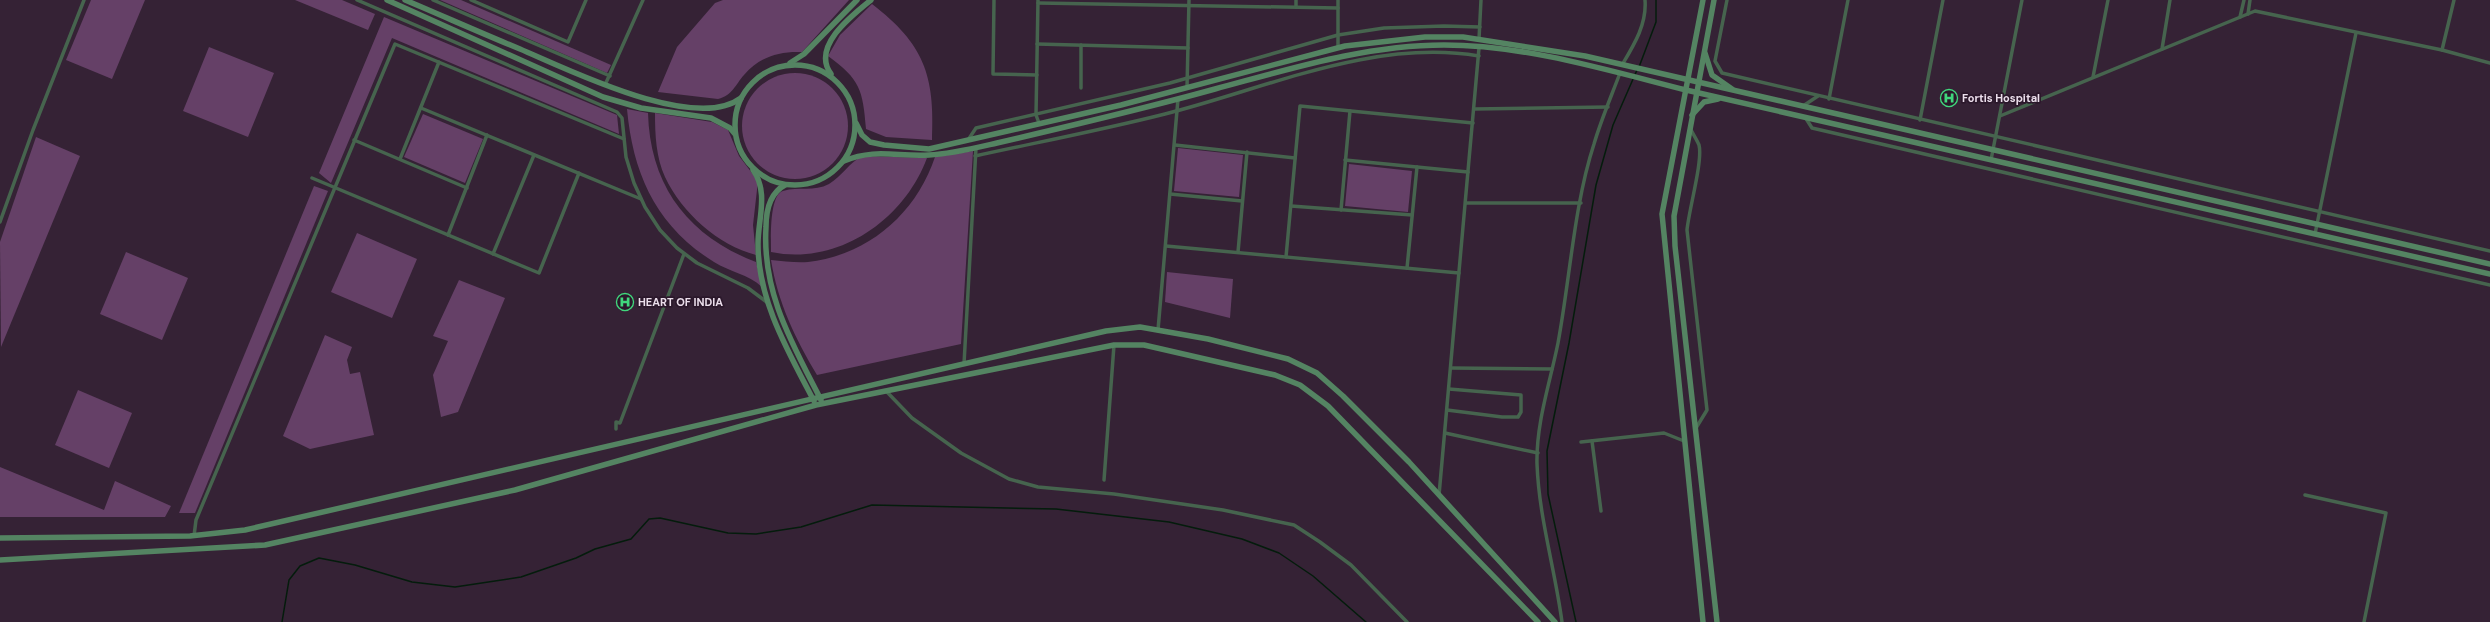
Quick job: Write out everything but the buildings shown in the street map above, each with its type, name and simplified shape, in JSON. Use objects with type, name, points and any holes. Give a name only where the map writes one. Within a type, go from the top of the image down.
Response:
[{"type":"street","points":[[0,222],[33,130],[84,0]]},
{"type":"street","points":[[357,0],[617,112],[622,118],[626,157],[642,200],[660,230],[684,254],[696,263],[748,288],[769,304]]},
{"type":"street","points":[[387,0],[609,99],[641,108],[711,118],[730,128],[736,134]]},
{"type":"street","points":[[405,0],[606,86],[658,102],[701,107],[723,107],[733,105],[741,98],[753,82],[768,71],[790,63],[804,54],[857,0]]},
{"type":"street","points":[[433,0],[610,76]]},
{"type":"street","points":[[471,0],[568,42],[586,0]]},
{"type":"street","points":[[606,86],[643,0]]},
{"type":"street","points":[[871,0],[836,35],[826,50],[826,67],[842,86],[852,102],[856,123],[862,135],[870,142],[884,145],[929,149],[967,141],[1187,88],[1338,48],[1425,37],[1479,39],[1585,56],[1688,81],[2490,264]]},
{"type":"street","points":[[994,0],[993,74],[1037,75]]},
{"type":"street","points":[[1144,0],[1144,5]]},
{"type":"street","points":[[1187,88],[1189,0]]},
{"type":"street","points":[[1296,0],[1296,7]]},
{"type":"street","points":[[1338,0],[1338,48]]},
{"type":"street","points":[[1479,39],[1481,0]]},
{"type":"street","points":[[1622,65],[1640,30],[1644,16],[1645,0]]},
{"type":"street","points":[[1703,0],[1662,214],[1703,622]]},
{"type":"street","points":[[1714,0],[1674,216],[1675,246],[1717,622]]},
{"type":"street","points":[[1727,0],[1715,61],[1722,73],[2490,251]]},
{"type":"street","points":[[1829,99],[1848,0]]},
{"type":"street","points":[[1920,120],[1943,0]]},
{"type":"street","points":[[1991,160],[2022,0]]},
{"type":"street","points":[[2093,77],[2108,0]]},
{"type":"street","points":[[2162,49],[2170,0]]},
{"type":"street","points":[[2240,17],[2244,0]]},
{"type":"street","points":[[2248,14],[2250,0]]},
{"type":"street","points":[[2442,50],[2454,0]]},
{"type":"street","points":[[1039,123],[1036,115],[1038,2],[1338,8]]},
{"type":"street","points":[[2000,116],[2255,11],[2442,50],[2490,63]]},
{"type":"street","points":[[967,141],[976,128],[1187,78],[1338,35],[1384,28],[1444,26],[1480,28]]},
{"type":"street","points":[[2315,234],[2336,139],[2356,33]]},
{"type":"street","points":[[194,536],[196,520],[395,44],[624,139]]},
{"type":"street","points":[[1037,44],[1188,48]]},
{"type":"street","points":[[1081,45],[1081,88]]},
{"type":"street","points":[[749,164],[766,178],[785,185],[802,185],[823,179],[844,161],[862,153],[929,155],[976,148],[1178,99],[1347,55],[1416,46],[1480,48],[1584,64],[1724,99],[2490,274]]},
{"type":"street","points":[[1439,495],[1480,48]]},
{"type":"street","points":[[1704,51],[1712,75],[1738,92]]},
{"type":"street","points":[[976,156],[1178,110],[1292,76],[1377,58],[1442,54],[1479,56]]},
{"type":"street","points":[[400,158],[439,62]]},
{"type":"street","points":[[790,63],[823,71],[833,77]]},
{"type":"street","points":[[1562,622],[1557,581],[1543,518],[1538,454],[1543,405],[1552,370],[1581,203],[1593,144],[1623,74]]},
{"type":"street","points":[[1802,107],[1818,96]]},
{"type":"street","points":[[741,98],[736,113],[736,134],[738,145],[762,185],[758,244],[760,269],[775,322],[816,405]]},
{"type":"street","points":[[606,107],[609,99]]},
{"type":"street","points":[[1158,330],[1178,99]]},
{"type":"street","points":[[1692,115],[1704,102],[1712,99],[1724,99]]},
{"type":"street","points":[[1286,257],[1300,106],[1473,123]]},
{"type":"street","points":[[1474,109],[1608,106]]},
{"type":"street","points":[[421,108],[642,200]]},
{"type":"street","points":[[1341,210],[1350,111]]},
{"type":"street","points":[[1804,117],[1812,128],[2490,285]]},
{"type":"street","points":[[844,161],[853,142],[856,123]]},
{"type":"street","points":[[1690,127],[1699,145],[1699,158],[1689,210],[1687,230],[1707,410],[1696,428]]},
{"type":"street","points":[[448,235],[488,136]]},
{"type":"street","points":[[354,140],[400,158],[467,188]]},
{"type":"street","points":[[1175,145],[1295,158]]},
{"type":"street","points":[[964,364],[976,148]]},
{"type":"street","points":[[1238,252],[1247,152]]},
{"type":"street","points":[[493,254],[534,155]]},
{"type":"street","points":[[1345,160],[1468,172]]},
{"type":"street","points":[[1407,268],[1417,167]]},
{"type":"street","points":[[312,178],[539,273],[579,173]]},
{"type":"street","points":[[785,185],[776,190],[771,199],[766,220],[766,268],[772,296],[787,332],[823,404]]},
{"type":"street","points":[[1170,194],[1242,201]]},
{"type":"street","points":[[1466,203],[1581,203]]},
{"type":"street","points":[[1291,206],[1412,215]]},
{"type":"street","points":[[1166,246],[1459,273]]},
{"type":"street","points":[[616,429],[616,422],[620,424],[684,254]]},
{"type":"street","points":[[0,538],[194,536],[245,530],[1106,331],[1140,327],[1208,339],[1288,359],[1317,373],[1343,396],[1439,495],[1555,622]]},
{"type":"street","points":[[1104,480],[1114,345]]},
{"type":"street","points":[[0,560],[265,545],[515,490],[816,405],[1114,345],[1144,345],[1275,375],[1300,385],[1328,406],[1538,622]]},
{"type":"street","points":[[1451,368],[1552,370]]},
{"type":"street","points":[[1447,410],[1502,417],[1518,416],[1521,412],[1521,395],[1449,389]]},
{"type":"street","points":[[886,391],[912,418],[961,453],[1009,479],[1038,487],[1114,494],[1223,510],[1294,525],[1351,565],[1407,622]]},
{"type":"street","points":[[1445,433],[1538,454]]},
{"type":"street","points":[[1581,442],[1664,433],[1684,441]]},
{"type":"street","points":[[1592,441],[1601,511]]},
{"type":"street","points":[[2305,495],[2386,513],[2364,622]]},
{"type":"shaded area","points":[[91,0],[145,0],[112,79],[66,60]]},
{"type":"shaded area","points":[[295,0],[342,0],[375,14],[368,30]]},
{"type":"shaded area","points":[[440,0],[461,0],[611,65],[607,73]]},
{"type":"shaded area","points":[[723,0],[849,0],[802,52],[770,56],[750,69],[733,89],[723,97],[718,99],[658,92],[677,47],[715,3]]},
{"type":"shaded area","points":[[872,4],[904,33],[915,47],[923,63],[928,79],[931,97],[932,140],[886,137],[866,129],[863,104],[858,86],[839,64],[828,56],[840,35]]},
{"type":"shaded area","points":[[384,17],[617,115],[619,134],[392,38],[331,183],[319,173]]},
{"type":"shaded area","points":[[209,47],[274,73],[248,137],[183,111]]},
{"type":"shaded area","points":[[795,73],[815,77],[832,89],[844,106],[848,126],[844,146],[832,163],[815,175],[795,179],[775,175],[758,163],[746,146],[742,126],[746,106],[758,89],[775,77]]},
{"type":"shaded area","points":[[627,109],[648,113],[650,139],[656,163],[665,185],[677,205],[692,223],[711,238],[732,251],[756,262],[762,287],[751,279],[714,262],[694,248],[677,232],[663,215],[651,196],[642,176],[630,133]]},
{"type":"shaded area","points":[[655,113],[712,122],[728,130],[739,156],[758,181],[753,225],[756,255],[728,244],[715,235],[691,215],[681,203],[672,190],[662,169],[656,138]]},
{"type":"shaded area","points":[[423,114],[483,139],[465,183],[404,157]]},
{"type":"shaded area","points":[[36,137],[80,156],[1,347],[0,242]]},
{"type":"shaded area","points":[[1178,148],[1243,155],[1239,197],[1174,191]]},
{"type":"shaded area","points":[[973,151],[961,344],[817,375],[788,320],[778,291],[771,260],[808,262],[830,258],[850,251],[870,241],[887,228],[916,196],[927,178],[935,157]]},
{"type":"shaded area","points":[[862,156],[927,158],[916,180],[902,201],[885,219],[866,234],[844,245],[820,252],[796,255],[771,252],[773,209],[778,194],[783,191],[818,188],[829,184],[853,162]]},
{"type":"shaded area","points":[[1349,164],[1412,171],[1408,212],[1345,206]]},
{"type":"shaded area","points":[[314,186],[328,191],[195,513],[179,513]]},
{"type":"shaded area","points":[[357,233],[417,259],[392,318],[331,292]]},
{"type":"shaded area","points":[[126,252],[188,278],[162,340],[100,314]]},
{"type":"shaded area","points":[[1167,272],[1233,279],[1230,318],[1165,302]]},
{"type":"shaded area","points":[[459,280],[505,298],[458,412],[441,417],[433,375],[448,341],[433,336]]},
{"type":"shaded area","points":[[325,335],[352,347],[347,360],[350,374],[360,372],[374,435],[310,449],[283,436]]},
{"type":"shaded area","points":[[78,390],[132,413],[109,468],[55,445]]},
{"type":"shaded area","points":[[0,467],[104,510],[115,481],[171,506],[165,517],[0,517]]},
{"type":"waterway","points":[[1639,67],[1656,22],[1656,0]]},
{"type":"waterway","points":[[1576,622],[1548,494],[1547,451],[1569,343],[1596,185],[1613,125],[1637,70]]},
{"type":"waterway","points":[[282,622],[289,580],[300,566],[319,558],[355,565],[412,582],[455,587],[521,577],[576,558],[595,549],[631,539],[649,519],[660,518],[728,533],[756,534],[801,527],[872,505],[1056,509],[1169,522],[1242,539],[1279,553],[1313,576],[1366,622]]},
{"type":"place","name":"Fortis Hospital","points":[[1949,98]]},
{"type":"place","name":"HEART OF INDIA","points":[[625,302]]}]
